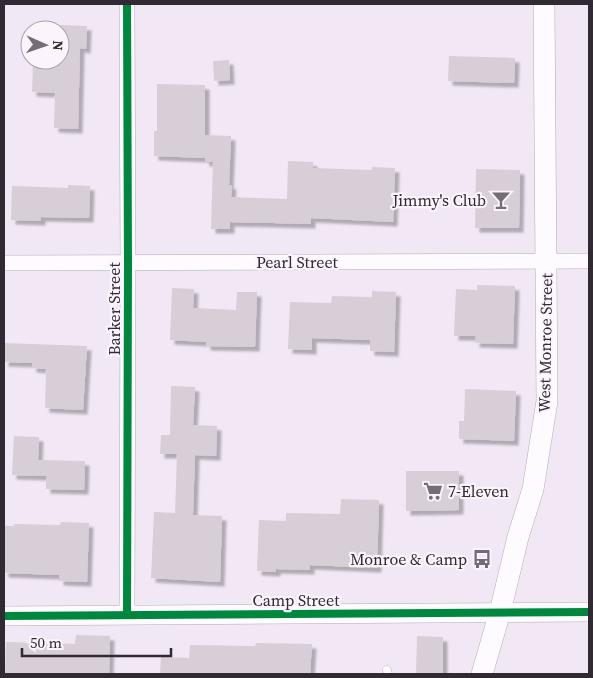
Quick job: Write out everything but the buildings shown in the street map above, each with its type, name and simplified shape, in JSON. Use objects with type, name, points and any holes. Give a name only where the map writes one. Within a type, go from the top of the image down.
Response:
[{"type":"main road","name":"West Monroe Street","points":[[482,674],[533,489],[547,401],[544,4]]},
{"type":"street","name":"Barker Street","points":[[126,4],[128,262],[127,615]]},
{"type":"street","name":"Pearl Street","points":[[4,263],[589,260]]},
{"type":"street","name":"Camp Street","points":[[4,616],[589,612]]},
{"type":"cycle path","points":[[127,4],[127,615]]},
{"type":"cycle path","points":[[4,616],[589,612]]},
{"type":"place","name":"Jimmy's Club","points":[[501,200]]},
{"type":"place","name":"7-Eleven","points":[[433,491]]},
{"type":"place","name":"Monroe & Camp","points":[[482,559]]}]
